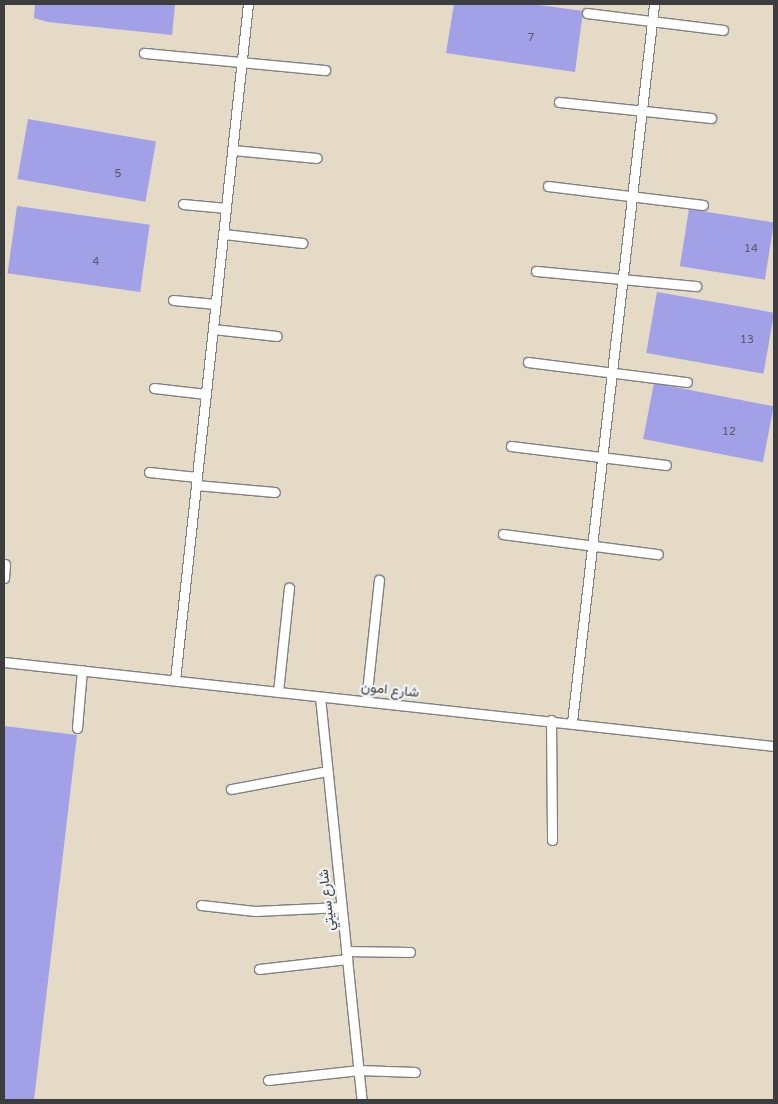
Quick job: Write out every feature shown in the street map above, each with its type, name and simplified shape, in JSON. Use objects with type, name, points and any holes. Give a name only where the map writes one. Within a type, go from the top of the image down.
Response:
[{"type":"lane","points":[[175,680],[248,4]]},
{"type":"lane","points":[[572,722],[654,4]]},
{"type":"lane","points":[[587,13],[724,30]]},
{"type":"lane","points":[[144,53],[325,70]]},
{"type":"lane","points":[[559,102],[711,118]]},
{"type":"lane","points":[[232,150],[317,158]]},
{"type":"lane","points":[[548,186],[703,205]]},
{"type":"lane","points":[[182,204],[226,208]]},
{"type":"lane","points":[[224,234],[302,243]]},
{"type":"lane","points":[[536,271],[696,286]]},
{"type":"lane","points":[[173,300],[216,304]]},
{"type":"lane","points":[[213,329],[277,336]]},
{"type":"lane","points":[[528,362],[687,382]]},
{"type":"lane","points":[[154,388],[206,394]]},
{"type":"lane","points":[[511,446],[666,465]]},
{"type":"lane","points":[[148,472],[275,492]]},
{"type":"lane","points":[[503,534],[658,554]]},
{"type":"lane","points":[[4,578],[5,564]]},
{"type":"lane","points":[[366,701],[379,580]]},
{"type":"lane","points":[[278,692],[289,588]]},
{"type":"lane","name":"شارع امون","points":[[4,662],[320,697],[572,722],[774,746]]},
{"type":"lane","points":[[77,728],[82,670]]},
{"type":"lane","name":"شارع سيتي","points":[[320,697],[362,1100]]},
{"type":"lane","points":[[551,720],[552,840]]},
{"type":"lane","points":[[231,789],[327,772]]},
{"type":"lane","points":[[201,905],[255,911],[342,907]]},
{"type":"lane","points":[[259,970],[347,955],[410,952]]},
{"type":"lane","points":[[268,1080],[359,1070],[414,1072]]},
{"type":"shaded area","points":[[4,4],[774,4],[774,1100],[4,1100]]},
{"type":"building","points":[[35,4],[175,4],[172,35],[48,22],[34,18]]},
{"type":"building","points":[[454,4],[532,4],[583,11],[575,72],[446,53]]},
{"type":"building","points":[[28,119],[156,142],[145,202],[17,179]]},
{"type":"building","points":[[17,206],[150,225],[140,292],[8,273]]},
{"type":"building","points":[[689,209],[774,222],[765,280],[680,266]]},
{"type":"building","points":[[657,292],[774,313],[763,374],[646,353]]},
{"type":"building","points":[[654,383],[774,406],[763,462],[643,439]]},
{"type":"building","points":[[4,726],[77,735],[34,1100],[4,1100]]}]
